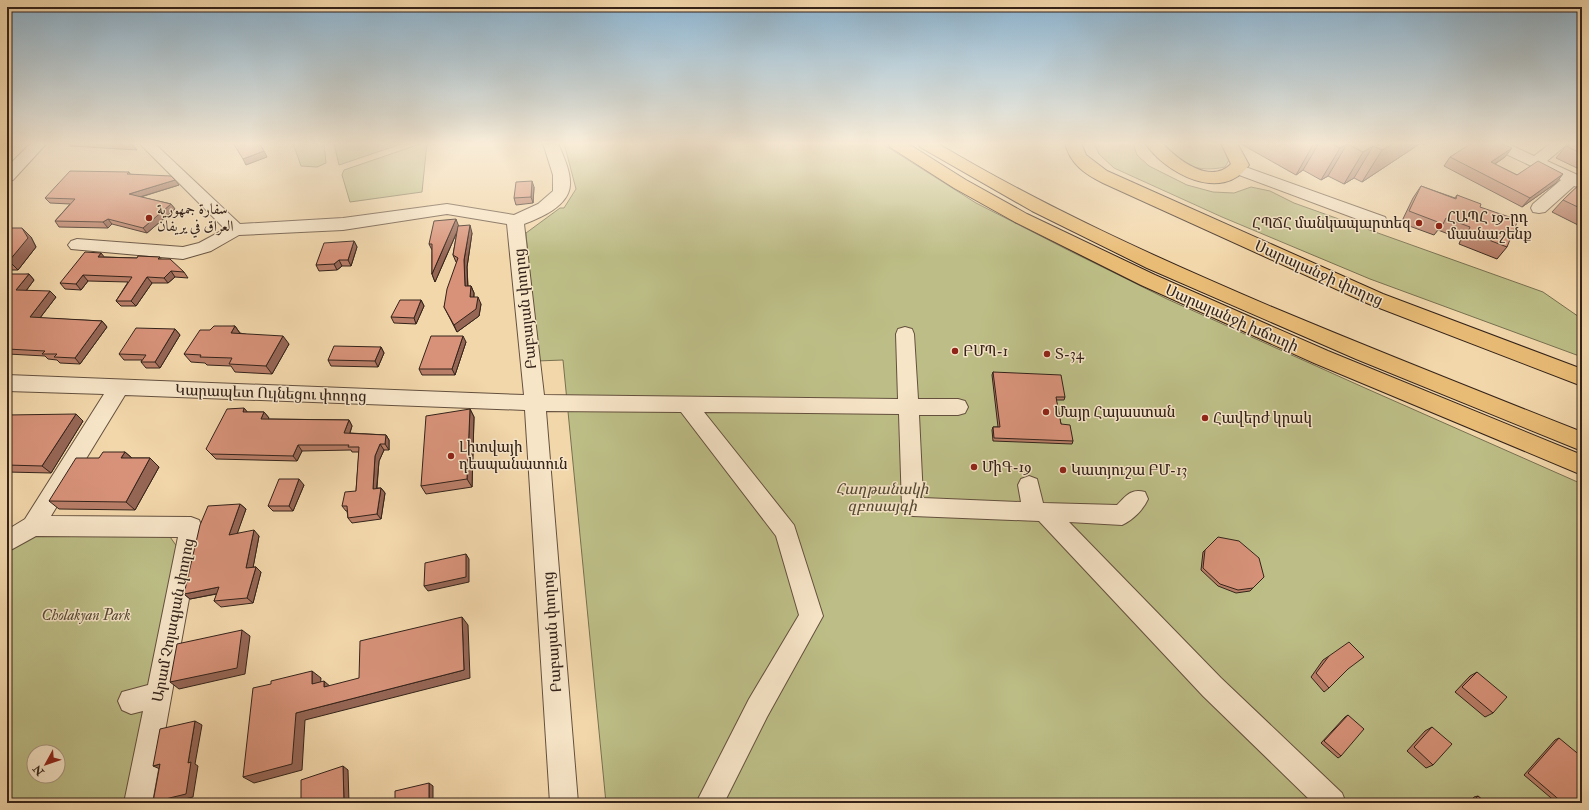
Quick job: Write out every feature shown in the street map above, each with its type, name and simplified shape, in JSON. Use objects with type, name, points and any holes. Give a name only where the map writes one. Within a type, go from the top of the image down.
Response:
[{"type":"main road","name":"Սարալանջի խճուղի","points":[[955,181],[1021,218],[1148,280],[1321,357],[1582,465]]},
{"type":"main road","name":"Սարալանջի խճուղի","points":[[987,181],[1033,206],[1158,266],[1322,337],[1582,442]]},
{"type":"main road","name":"Սարալանջի փողոց","points":[[1115,181],[1376,299],[1582,378]]},
{"type":"street","points":[[185,181],[236,230]]},
{"type":"street","points":[[77,245],[183,253],[205,246],[236,230],[343,224],[447,209],[500,217],[515,222],[543,209],[559,193],[562,185],[561,181]]},
{"type":"street","points":[[1269,181],[1379,221]]},
{"type":"street","points":[[1539,208],[1577,181]]},
{"type":"street","name":"Բաբայան փողոց","points":[[515,222],[535,403],[564,803]]},
{"type":"street","points":[[905,334],[913,507],[1122,515],[1136,499]]},
{"type":"street","name":"Կարապետ Ուլնեցու փողոց","points":[[7,383],[120,386],[535,403],[685,403],[958,407]]},
{"type":"street","points":[[7,542],[32,526],[120,386]]},
{"type":"street","points":[[685,403],[786,532],[811,616],[758,708],[710,803]]},
{"type":"street","points":[[1029,485],[1039,512],[1212,687],[1332,803]]},
{"type":"street","name":"Արամ Չոլագյան փողոց","points":[[32,526],[191,527],[138,803]]},
{"type":"street","points":[[131,701],[159,695]]},
{"type":"green space","points":[[344,181],[423,181],[422,192],[350,202]]},
{"type":"green space","name":"Հաղթանակի զբոսայգի","points":[[574,181],[941,181],[976,203],[1167,299],[1582,484],[1582,803],[606,803],[563,360],[537,361],[526,233],[560,208],[564,208],[576,189]]},
{"type":"green space","points":[[1142,181],[1179,181],[1187,185],[1213,192],[1234,193],[1251,187],[1270,191],[1294,203],[1543,292],[1582,319],[1582,357],[1370,279],[1222,217]]},
{"type":"green space","name":"Cholakyan Park","points":[[35,534],[168,534],[180,551],[128,803],[7,803],[7,550]]},
{"type":"building","points":[[61,181],[172,181],[129,194],[171,204],[143,228],[108,219],[103,222],[55,221],[75,199],[45,198]]},
{"type":"building","points":[[532,181],[531,197],[514,198],[516,182]]},
{"type":"building","points":[[1496,181],[1554,181],[1530,198]]},
{"type":"building","points":[[1582,182],[1582,209],[1563,200]]},
{"type":"building","points":[[1421,186],[1456,199],[1457,195],[1481,204],[1480,207],[1518,220],[1507,247],[1468,232],[1470,227],[1446,218],[1443,224],[1409,211]]},
{"type":"building","points":[[456,219],[432,274],[432,244],[429,244],[434,221]]},
{"type":"building","points":[[470,225],[464,260],[465,286],[471,286],[470,297],[478,297],[476,309],[454,325],[444,307],[447,289],[458,258],[453,255],[458,226]]},
{"type":"building","points":[[7,228],[22,228],[28,238],[9,261],[7,261]]},
{"type":"building","points":[[354,241],[348,260],[339,260],[334,264],[316,265],[324,243]]},
{"type":"building","points":[[85,252],[101,253],[98,257],[137,258],[138,256],[170,259],[184,272],[171,271],[164,278],[147,277],[131,301],[116,301],[132,277],[83,275],[76,284],[60,283]]},
{"type":"building","points":[[10,274],[29,274],[16,290],[50,291],[30,317],[102,321],[75,358],[54,357],[57,354],[42,354],[45,351],[7,349],[7,277]]},
{"type":"building","points":[[400,300],[421,300],[414,318],[391,317]]},
{"type":"building","points":[[214,326],[235,326],[231,333],[283,336],[266,366],[229,364],[232,358],[200,357],[201,355],[184,354],[200,330],[210,330]]},
{"type":"building","points":[[136,328],[175,329],[155,362],[141,362],[146,355],[119,354]]},
{"type":"building","points":[[431,336],[463,336],[452,369],[419,369]]},
{"type":"building","points":[[334,346],[381,347],[375,361],[328,360]]},
{"type":"building","points":[[993,372],[1061,375],[1065,397],[1056,397],[1061,424],[1070,425],[1073,441],[994,438],[993,427],[1000,427]]},
{"type":"building","points":[[244,408],[243,412],[264,412],[261,419],[349,420],[344,433],[386,435],[385,444],[380,444],[375,456],[373,489],[381,488],[377,514],[348,518],[347,506],[342,506],[345,492],[356,491],[359,447],[348,447],[349,445],[298,445],[293,456],[211,454],[206,449],[227,409]]},
{"type":"building","name":"Լիտվայի դեսպանատուն","points":[[470,409],[467,479],[421,486],[426,416]]},
{"type":"building","points":[[76,414],[42,466],[7,465],[7,444],[11,439],[7,439],[7,415]]},
{"type":"building","points":[[103,452],[125,452],[121,458],[150,458],[126,502],[49,501],[76,458],[99,458]]},
{"type":"building","points":[[279,479],[299,479],[289,506],[268,506]]},
{"type":"building","points":[[240,504],[229,535],[254,530],[246,568],[256,567],[247,598],[214,601],[219,587],[184,594],[200,525],[208,506]]},
{"type":"building","points":[[1218,537],[1239,541],[1259,558],[1264,577],[1253,588],[1238,590],[1220,584],[1203,568],[1205,550]]},
{"type":"building","points":[[466,554],[466,577],[424,586],[425,563]]},
{"type":"building","points":[[462,617],[464,670],[296,713],[292,764],[243,777],[253,688],[271,684],[271,681],[312,671],[312,684],[324,681],[324,687],[359,678],[360,641]]},
{"type":"building","points":[[242,630],[237,668],[170,682],[177,644]]},
{"type":"building","points":[[1349,642],[1364,657],[1348,669],[1329,688],[1316,673],[1329,656]]},
{"type":"building","points":[[1477,672],[1507,697],[1493,713],[1462,687]]},
{"type":"building","points":[[1348,715],[1364,729],[1341,756],[1324,741]]},
{"type":"building","points":[[195,721],[188,763],[191,762],[186,794],[153,802],[160,764],[153,766],[160,729]]},
{"type":"building","points":[[1432,727],[1452,744],[1433,765],[1414,747]]},
{"type":"building","points":[[1559,738],[1582,757],[1582,803],[1563,803],[1528,773]]},
{"type":"building","points":[[343,766],[344,803],[301,803],[301,780]]},
{"type":"building","points":[[429,783],[429,803],[395,803],[395,791]]},
{"type":"building","points":[[1478,796],[1486,803],[1471,803]]},
{"type":"place","name":"سفارة جمهورية العراق في يريفان","points":[[149,218]]},
{"type":"place","name":"ՀՊՃՀ մանկապարտեզ","points":[[1419,223]]},
{"type":"place","name":"ՀԱՊՀ 19-րդ մասնաշենք","points":[[1439,226]]},
{"type":"place","name":"ԲՄՊ-1","points":[[955,351]]},
{"type":"place","name":"Տ-34","points":[[1047,354]]},
{"type":"place","name":"Մայր Հայաստան","points":[[1046,412]]},
{"type":"place","name":"Հավերժ կրակ","points":[[1205,418]]},
{"type":"place","name":"Լիտվայի դեսպանատուն","points":[[451,456]]},
{"type":"place","name":"ՄիԳ-19","points":[[974,467]]},
{"type":"place","name":"Կատյուշա ԲՄ-13","points":[[1063,470]]}]
